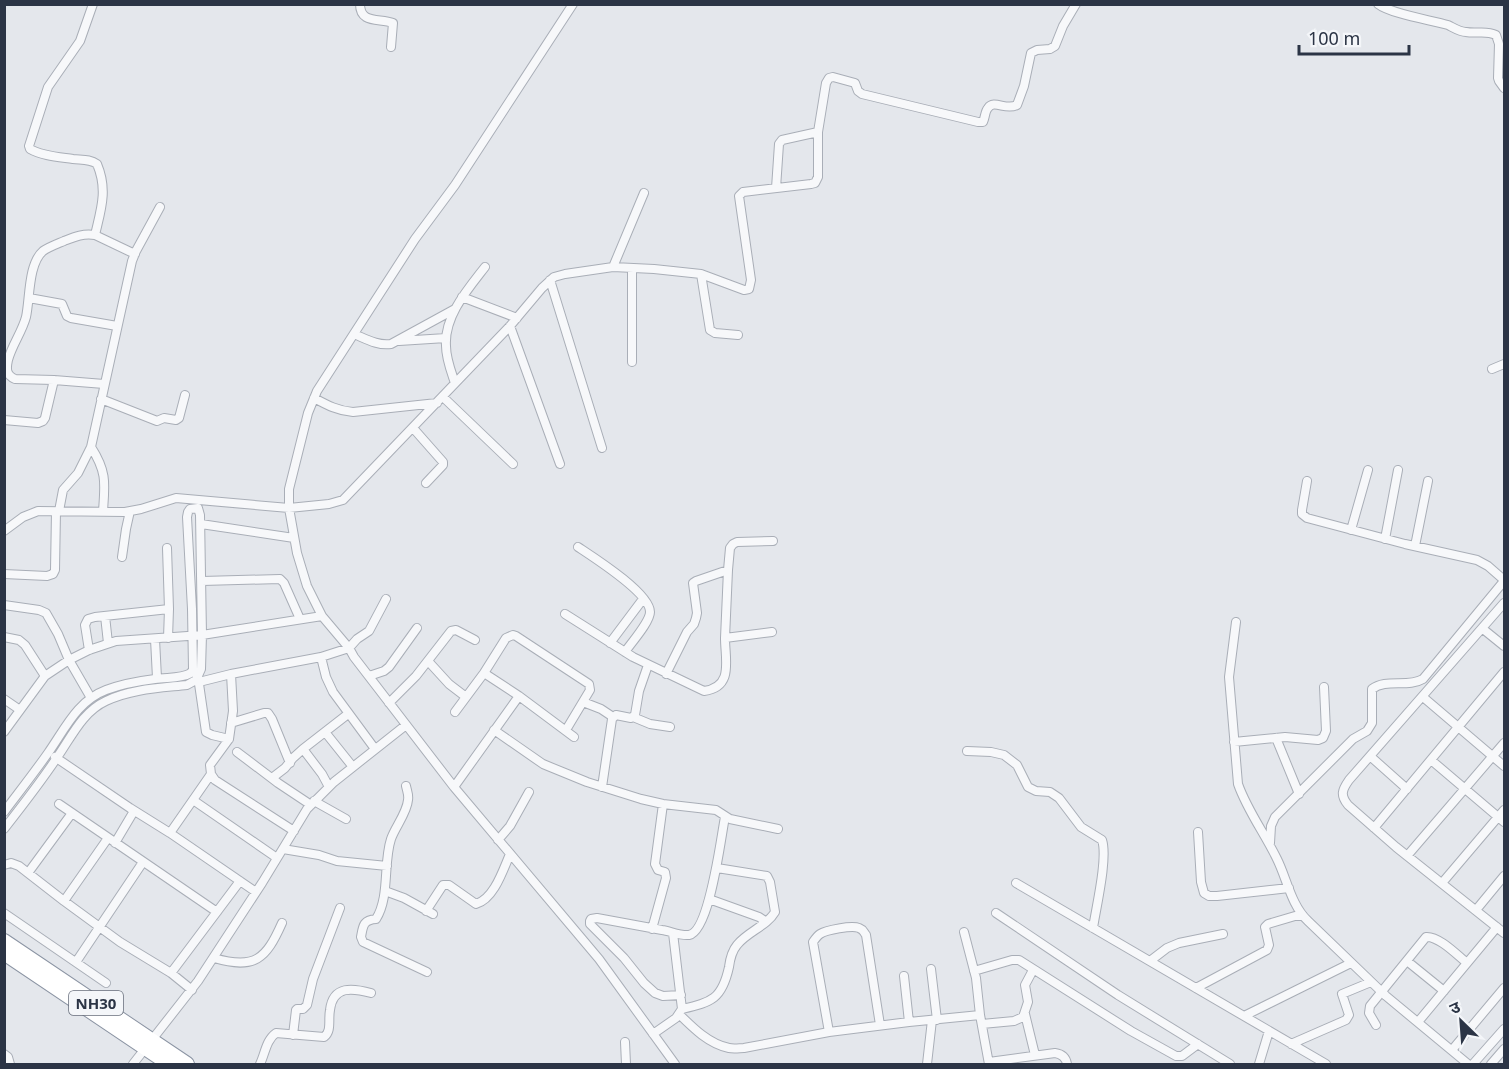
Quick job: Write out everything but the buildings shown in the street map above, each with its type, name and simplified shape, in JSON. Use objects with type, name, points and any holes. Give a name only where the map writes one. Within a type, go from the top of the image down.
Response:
[{"type":"highway","name":"NH30","points":[[4,941],[152,1053],[187,1065]]},
{"type":"highway","name":"NH30","points":[[4,953],[169,1065]]},
{"type":"street","points":[[93,4],[80,41],[48,87],[29,146],[34,152],[91,160],[97,164],[104,194],[95,235]]},
{"type":"street","points":[[360,4],[361,14],[365,18],[393,23],[391,47]]},
{"type":"street","points":[[573,4],[455,185],[415,239],[314,398],[308,412],[289,489],[289,508],[294,538],[307,585],[322,616],[349,648],[454,787],[599,959],[675,1065]]},
{"type":"street","points":[[4,531],[23,517],[38,511],[130,512],[176,498],[289,508],[329,504],[343,500],[510,326],[550,280],[565,273],[613,267],[701,274],[744,290],[749,289],[751,280],[739,196],[743,192],[811,184],[817,180],[818,132],[826,80],[831,77],[855,83],[862,94],[982,122],[991,105],[1014,107],[1017,105],[1024,86],[1031,53],[1055,46],[1061,29],[1076,4]]},
{"type":"street","points":[[1378,4],[1392,11],[1467,32],[1488,32],[1500,35],[1498,78],[1504,88]]},
{"type":"street","points":[[776,188],[778,144],[782,140],[818,132]]},
{"type":"street","points":[[613,267],[644,193]]},
{"type":"street","points":[[4,574],[47,576],[54,572],[58,511],[63,490],[80,471],[91,447],[128,276],[135,254],[160,207]]},
{"type":"street","points":[[104,384],[12,379],[8,374],[7,366],[24,324],[36,261],[43,252],[77,236],[88,234],[95,235],[135,254]]},
{"type":"street","points":[[455,383],[447,357],[446,338],[455,309],[485,267]]},
{"type":"street","points":[[632,268],[632,362]]},
{"type":"street","points":[[701,274],[710,330],[715,333],[738,335]]},
{"type":"street","points":[[550,280],[602,448]]},
{"type":"street","points":[[462,297],[517,318]]},
{"type":"street","points":[[29,298],[62,304],[67,316],[71,318],[117,326]]},
{"type":"street","points":[[354,334],[387,345],[455,309]]},
{"type":"street","points":[[510,326],[560,464]]},
{"type":"street","points":[[398,341],[446,338]]},
{"type":"street","points":[[1492,369],[1504,364]]},
{"type":"street","points":[[4,420],[38,423],[43,421],[54,380]]},
{"type":"street","points":[[101,399],[158,421],[164,418],[176,420],[185,395]]},
{"type":"street","points":[[314,398],[330,407],[353,412],[440,400],[513,464]]},
{"type":"street","points":[[413,428],[443,462],[426,483]]},
{"type":"street","points":[[91,447],[101,464],[104,477],[103,512]]},
{"type":"street","points":[[1352,530],[1368,470]]},
{"type":"street","points":[[1385,538],[1398,470]]},
{"type":"street","points":[[1270,845],[1272,821],[1275,817],[1353,740],[1370,728],[1372,689],[1380,684],[1413,683],[1424,679],[1504,581],[1488,566],[1477,560],[1304,516],[1302,510],[1307,481]]},
{"type":"street","points":[[1415,546],[1428,481]]},
{"type":"street","points":[[198,680],[201,669],[202,635],[201,524],[198,508],[190,509],[188,512],[193,669],[198,680],[206,732],[229,739]]},
{"type":"street","points":[[122,557],[130,512]]},
{"type":"street","points":[[201,524],[294,538]]},
{"type":"street","points":[[565,614],[648,665],[704,691],[709,690],[721,683],[726,674],[725,638],[730,548],[737,543],[773,541]]},
{"type":"street","points":[[578,547],[621,577],[643,599],[650,610],[625,652]]},
{"type":"street","points":[[167,548],[168,638]]},
{"type":"street","points":[[666,674],[696,618],[693,583],[728,570]]},
{"type":"street","points":[[202,581],[280,579],[300,619]]},
{"type":"street","points":[[4,829],[57,758],[84,717],[99,705],[144,689],[187,685],[198,680],[321,657],[349,648],[369,631],[386,599]]},
{"type":"street","points":[[610,643],[643,599]]},
{"type":"street","points":[[1504,603],[1370,756],[1343,788],[1342,793],[1348,805],[1374,828],[1504,933]]},
{"type":"street","points":[[4,604],[46,613],[91,698]]},
{"type":"street","points":[[89,650],[86,622],[90,618],[169,609]]},
{"type":"street","points":[[105,616],[108,644]]},
{"type":"street","points":[[4,732],[45,676],[89,650],[123,640],[202,635],[322,616]]},
{"type":"street","points":[[1236,622],[1229,677],[1238,784],[1303,916],[1382,992],[1465,1063],[1504,1029]]},
{"type":"street","points":[[369,676],[389,667],[417,628]]},
{"type":"street","points":[[1483,629],[1504,646]]},
{"type":"street","points":[[389,703],[416,676],[449,632],[453,630],[475,640]]},
{"type":"street","points":[[725,638],[772,632]]},
{"type":"street","points":[[455,712],[506,638],[513,635],[587,682],[590,687],[566,730]]},
{"type":"street","points":[[4,637],[19,640],[25,645],[45,676]]},
{"type":"street","points":[[155,639],[157,678]]},
{"type":"street","points":[[321,657],[329,684],[339,702],[375,749]]},
{"type":"street","points":[[428,661],[449,684],[466,697]]},
{"type":"street","points":[[633,717],[648,665]]},
{"type":"street","points":[[4,812],[49,752],[76,711],[91,698],[105,690],[129,683],[187,676],[193,669]]},
{"type":"street","points":[[1374,828],[1504,672]]},
{"type":"street","points":[[484,673],[574,737]]},
{"type":"street","points":[[231,674],[233,704],[229,739],[210,765],[211,774],[215,780],[294,831]]},
{"type":"street","points":[[1234,742],[1285,737],[1318,740],[1323,738],[1326,731],[1324,687]]},
{"type":"street","points":[[454,787],[519,696]]},
{"type":"street","points":[[1423,697],[1504,766]]},
{"type":"street","points":[[4,699],[20,710]]},
{"type":"street","points":[[583,702],[613,717]]},
{"type":"street","points":[[231,723],[268,713],[290,763]]},
{"type":"street","points":[[272,778],[303,749],[348,714]]},
{"type":"street","points":[[613,717],[619,715],[633,717],[650,724],[670,727]]},
{"type":"street","points":[[602,787],[613,717]]},
{"type":"street","points":[[133,1065],[152,1053],[312,803],[406,724]]},
{"type":"street","points":[[494,730],[543,764],[602,787],[663,804],[716,810],[730,819],[778,829]]},
{"type":"street","points":[[325,732],[353,767]]},
{"type":"street","points":[[1276,738],[1299,794]]},
{"type":"street","points":[[1407,856],[1504,742]]},
{"type":"street","points":[[303,749],[329,787]]},
{"type":"street","points":[[967,751],[1004,755],[1017,765],[1028,787],[1036,791],[1050,792],[1059,798],[1079,825],[1102,840],[1104,846],[1102,871],[1093,928]]},
{"type":"street","points":[[49,752],[256,892]]},
{"type":"street","points":[[237,752],[272,778],[312,803],[346,819]]},
{"type":"street","points":[[1370,756],[1407,789]]},
{"type":"street","points":[[1431,760],[1503,817],[1442,883]]},
{"type":"street","points":[[170,833],[211,774]]},
{"type":"street","points":[[406,786],[408,803],[391,840],[385,891],[376,919],[365,922],[362,940],[427,972]]},
{"type":"street","points":[[498,840],[510,826],[529,792]]},
{"type":"street","points":[[193,801],[277,858]]},
{"type":"street","points":[[59,804],[217,912]]},
{"type":"street","points":[[652,929],[666,878],[665,872],[658,870],[655,864],[663,804]]},
{"type":"street","points":[[64,901],[134,811]]},
{"type":"street","points":[[28,873],[72,813]]},
{"type":"street","points":[[681,995],[655,993],[618,951],[592,926],[590,921],[597,918],[687,935],[697,930],[717,868],[725,817]]},
{"type":"street","points":[[1198,832],[1201,882],[1204,893],[1217,896],[1289,888]]},
{"type":"street","points":[[283,849],[319,855],[337,861],[387,867]]},
{"type":"street","points":[[385,891],[404,897],[430,913],[443,885],[449,885],[476,904],[481,903],[497,884],[510,854]]},
{"type":"street","points":[[76,962],[143,861]]},
{"type":"street","points":[[4,865],[16,864],[120,942],[171,973],[192,990]]},
{"type":"street","points":[[681,1011],[709,1002],[716,996],[726,980],[730,959],[738,944],[775,912],[769,878],[762,874],[717,868]]},
{"type":"street","points":[[1476,910],[1504,876]]},
{"type":"street","points":[[171,973],[240,881]]},
{"type":"street","points":[[1016,883],[1326,1065]]},
{"type":"street","points":[[708,899],[759,916],[765,921]]},
{"type":"street","points":[[293,1035],[296,1010],[303,1009],[306,1005],[313,979],[340,908]]},
{"type":"street","points":[[4,913],[106,983]]},
{"type":"street","points":[[996,913],[1118,995],[1230,1065]]},
{"type":"street","points":[[1196,988],[1267,950],[1269,945],[1266,925],[1295,916],[1303,916]]},
{"type":"street","points":[[214,958],[227,962],[247,962],[262,956],[271,946],[282,923]]},
{"type":"street","points":[[829,1032],[813,942],[819,934],[850,927],[860,928],[866,935],[880,1025]]},
{"type":"street","points":[[1418,1022],[1497,927]]},
{"type":"street","points":[[964,932],[974,971],[989,1063],[1058,1053],[1066,1059],[1067,1065]]},
{"type":"street","points":[[653,1034],[676,1018],[681,1011],[673,933]]},
{"type":"street","points":[[1150,961],[1167,948],[1179,943],[1223,934]]},
{"type":"street","points":[[1376,1025],[1369,1013],[1370,1006],[1423,939],[1430,936],[1436,939],[1467,963]]},
{"type":"street","points":[[974,971],[1016,959],[1131,1031],[1176,1056],[1182,1056],[1198,1044]]},
{"type":"street","points":[[1407,960],[1444,991]]},
{"type":"street","points":[[1244,1016],[1351,963]]},
{"type":"street","points":[[927,1065],[935,1020],[931,969]]},
{"type":"street","points":[[1033,970],[1025,985],[1028,1002],[1025,1014],[1035,1055]]},
{"type":"street","points":[[904,976],[909,1022]]},
{"type":"street","points":[[1291,1044],[1346,1020],[1349,1015],[1342,994],[1371,982]]},
{"type":"street","points":[[260,1065],[272,1035],[276,1033],[324,1037],[329,1030],[331,1004],[338,994],[355,988],[371,993]]},
{"type":"street","points":[[1452,1050],[1504,989]]},
{"type":"street","points":[[681,1011],[694,1029],[729,1048],[744,1048],[880,1025],[935,1020],[1018,1020],[1025,1014]]},
{"type":"street","points":[[1259,1065],[1269,1031]]},
{"type":"street","points":[[625,1042],[626,1065]]},
{"type":"street","points":[[1491,1065],[1504,1049]]},
{"type":"street","points":[[4,1054],[8,1057],[10,1065]]}]
